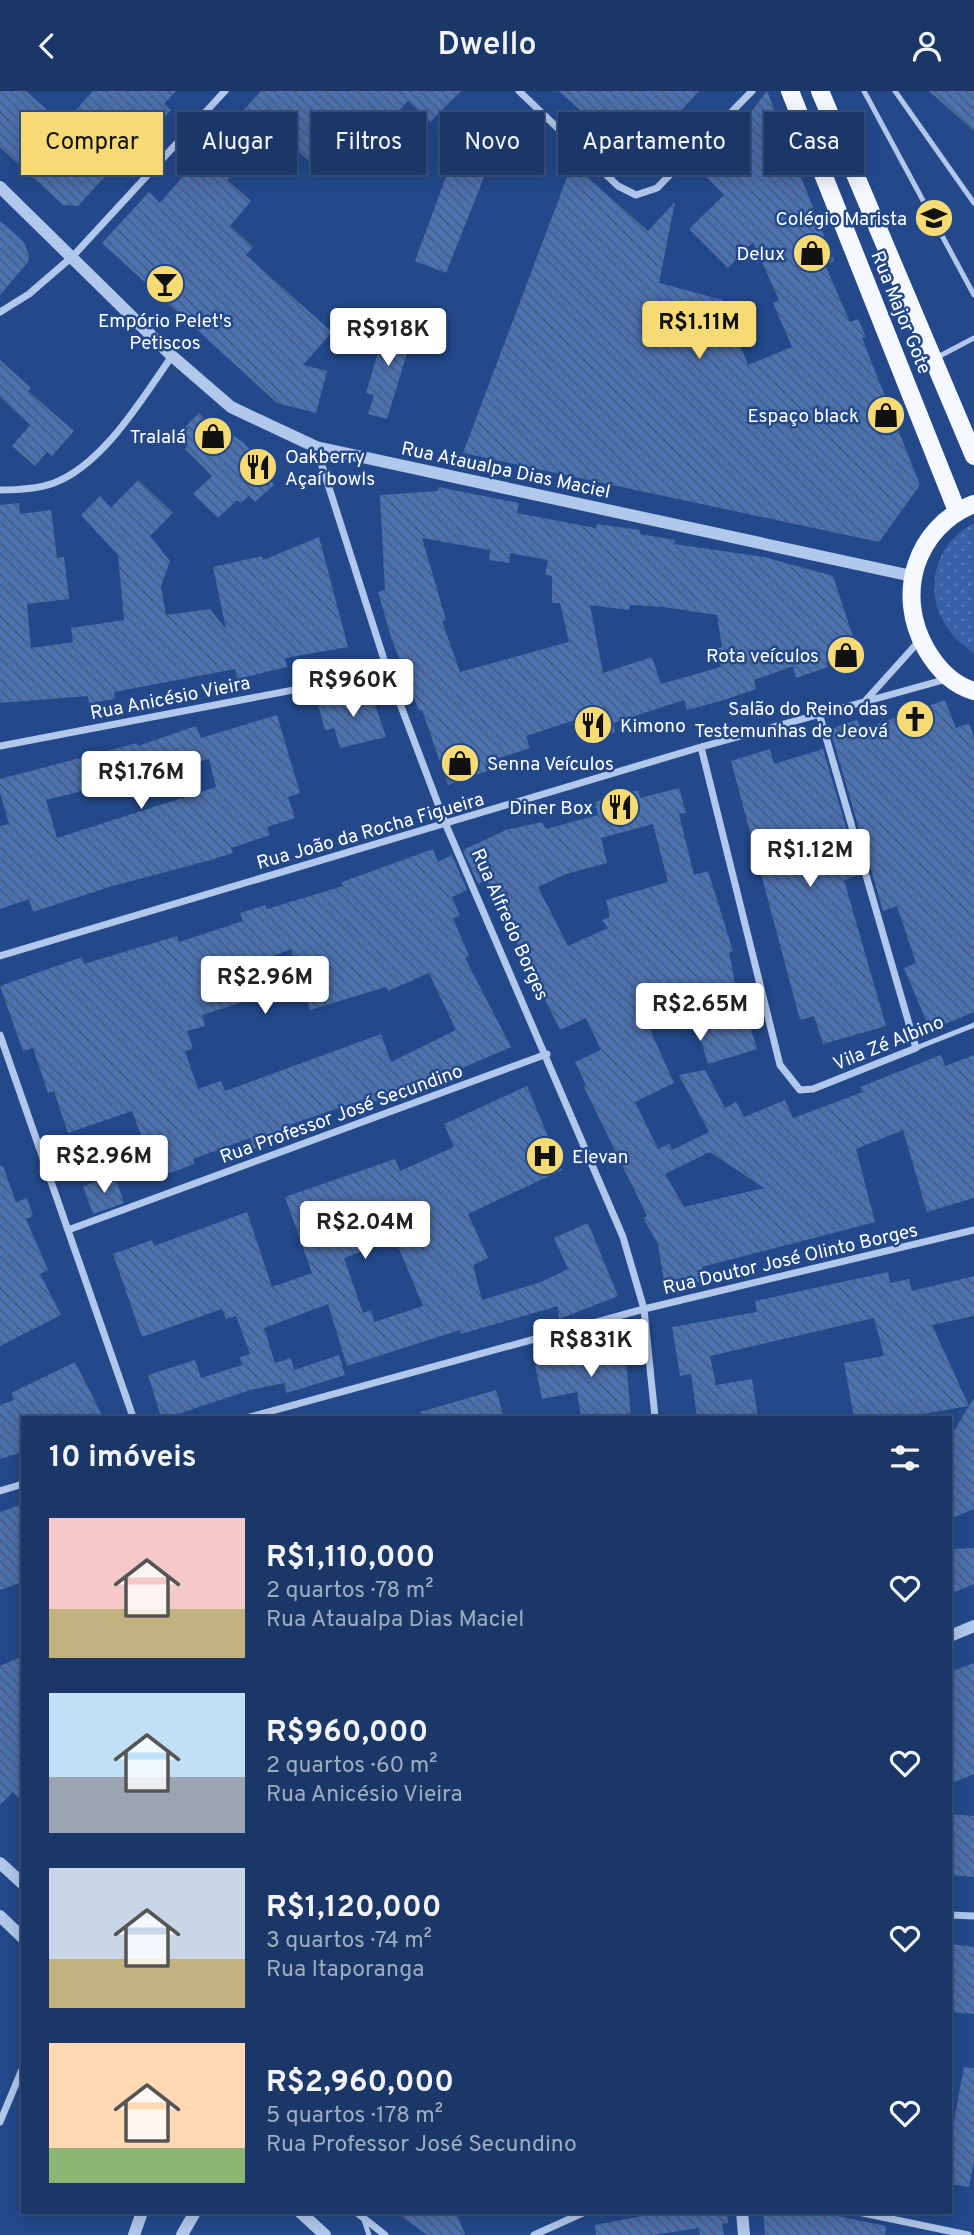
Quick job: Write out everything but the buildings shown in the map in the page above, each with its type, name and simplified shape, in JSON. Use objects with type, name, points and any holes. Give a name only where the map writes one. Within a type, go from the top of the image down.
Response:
[{"type":"main road","name":"Rua Major Gote","points":[[790,91],[957,510]]},
{"type":"main road","name":"Rua Major Gote","points":[[820,91],[974,456]]},
{"type":"main road","points":[[974,504],[957,510],[925,545],[912,576],[910,608],[921,639],[937,667],[974,691]]},
{"type":"street","points":[[0,312],[29,294],[73,256],[225,91]]},
{"type":"street","points":[[519,91],[618,186],[636,195],[657,188],[752,91]]},
{"type":"street","name":"Rua Ataualpa Dias Maciel","points":[[0,187],[172,356],[232,407],[316,447],[912,576]]},
{"type":"street","points":[[0,490],[24,490],[55,483],[79,467],[124,423],[172,356]]},
{"type":"street","name":"Rua Alfredo Borges","points":[[316,447],[388,672],[446,825],[547,1054],[623,1237],[644,1309],[656,1416]]},
{"type":"street","points":[[865,701],[921,639]]},
{"type":"street","name":"Rua Anicésio Vieira","points":[[0,746],[388,672]]},
{"type":"street","name":"Rua João da Rocha Figueira","points":[[0,956],[701,747],[951,678]]},
{"type":"street","points":[[819,713],[916,1048]]},
{"type":"street","name":"Vila Zé Albino","points":[[701,747],[780,1065],[800,1090],[813,1089],[916,1048]]},
{"type":"street","points":[[0,1035],[133,1416]]},
{"type":"street","name":"Rua Professor José Secundino","points":[[68,1230],[547,1054]]},
{"type":"street","name":"Rua Doutor José Olinto Borges","points":[[254,1416],[644,1309],[974,1230]]},
{"type":"street","points":[[0,1491],[21,1485]]},
{"type":"street","points":[[952,1635],[974,1626]]},
{"type":"street","points":[[0,1863],[21,1883]]},
{"type":"street","points":[[952,1915],[974,1916]]},
{"type":"street","points":[[0,1916],[21,1935]]},
{"type":"street","points":[[0,2122],[21,2072]]},
{"type":"street","points":[[134,2235],[141,2214]]},
{"type":"street","points":[[182,2235],[194,2214]]},
{"type":"street","points":[[302,2214],[325,2235]]},
{"type":"street","points":[[358,2214],[386,2235]]},
{"type":"street","points":[[534,2235],[581,2214]]},
{"type":"street","points":[[742,2214],[744,2235]]},
{"type":"street","points":[[868,2214],[968,2235]]},
{"type":"lane","points":[[864,91],[974,295]]},
{"type":"lane","points":[[895,91],[974,203]]},
{"type":"lane","points":[[933,360],[974,338]]},
{"type":"lane","name":"Vila Zé Albino","points":[[916,1048],[974,1024]]},
{"type":"lane","points":[[364,2220],[369,2235]]},
{"type":"shaded area","points":[[974,523],[974,653],[957,640],[945,624],[937,606],[934,588],[936,569],[944,552],[956,536]]},
{"type":"place","name":"Colégio Marista","points":[[934,218]]},
{"type":"place","name":"Delux","points":[[812,253]]},
{"type":"place","name":"Empório Pelet's Petiscos","points":[[165,284]]},
{"type":"place","name":"Espaço black","points":[[886,415]]},
{"type":"place","name":"Tralalá","points":[[213,436]]},
{"type":"place","name":"Oakberry Açaí bowls","points":[[258,467]]},
{"type":"place","name":"Rota veículos","points":[[846,655]]},
{"type":"place","name":"Salão do Reino das Testemunhas de Jeová","points":[[915,719]]},
{"type":"place","name":"Kimono","points":[[593,725]]},
{"type":"place","name":"Senna Veículos","points":[[460,763]]},
{"type":"place","name":"Diner Box","points":[[620,807]]},
{"type":"place","name":"Elevan","points":[[545,1156]]}]
